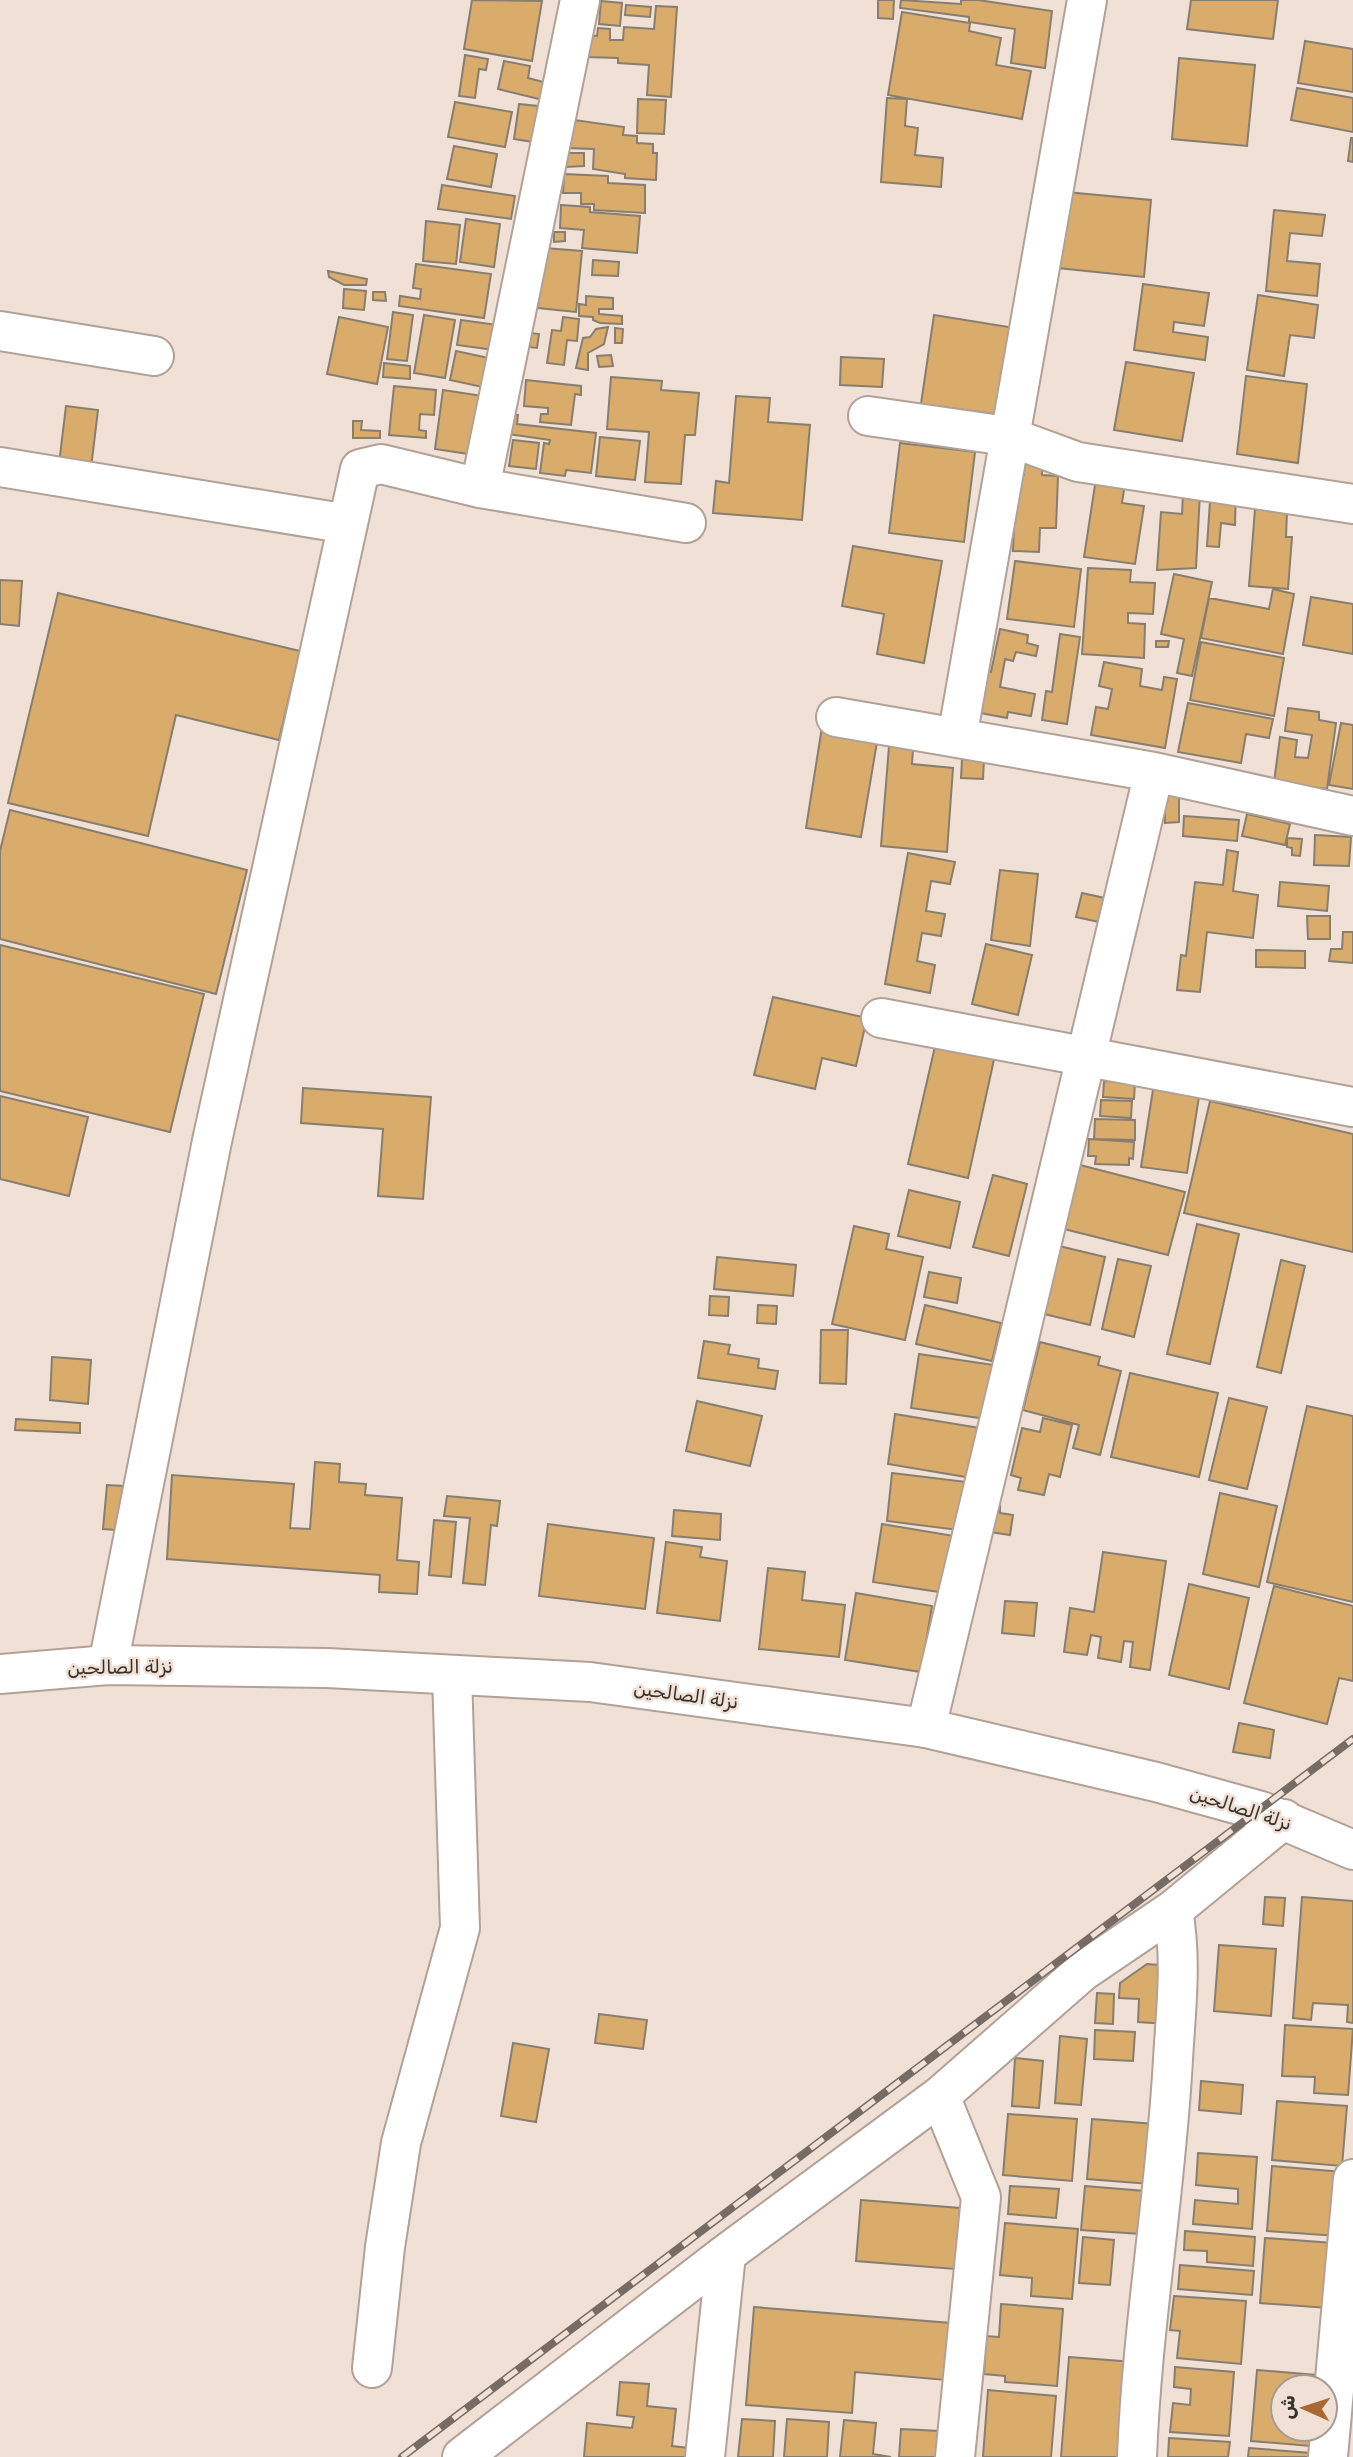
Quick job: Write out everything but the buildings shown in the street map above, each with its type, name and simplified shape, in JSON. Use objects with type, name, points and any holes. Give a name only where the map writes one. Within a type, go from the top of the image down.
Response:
[{"type":"street","points":[[480,488],[580,0]]},
{"type":"street","points":[[957,738],[1007,436],[1087,0]]},
{"type":"street","points":[[0,331],[154,356]]},
{"type":"street","points":[[868,416],[1007,436],[1078,462],[1353,504]]},
{"type":"street","points":[[108,1665],[212,1141],[360,469],[381,464],[480,488],[686,523]]},
{"type":"street","points":[[0,467],[348,524]]},
{"type":"street","points":[[836,717],[1154,772],[1353,816]]},
{"type":"street","points":[[926,1728],[1154,772]]},
{"type":"street","points":[[881,1018],[1353,1107]]},
{"type":"street","name":"نزلة الصالحين","points":[[0,1674],[108,1665],[327,1668],[590,1682],[926,1728],[1156,1782],[1283,1819],[1353,1850]]},
{"type":"street","points":[[372,2368],[385,2247],[401,2143],[460,1928],[452,1675]]},
{"type":"street","points":[[462,2457],[726,2254],[940,2095],[1083,1971],[1173,1910],[1283,1819]]},
{"type":"street","points":[[1137,2457],[1149,2298],[1170,2120],[1180,1947],[1173,1910]]},
{"type":"street","points":[[940,2095],[981,2197],[955,2457]]},
{"type":"street","points":[[1328,2457],[1353,2179]]},
{"type":"street","points":[[705,2457],[726,2254]]},
{"type":"railway","points":[[402,2457],[1353,1739]]}]
